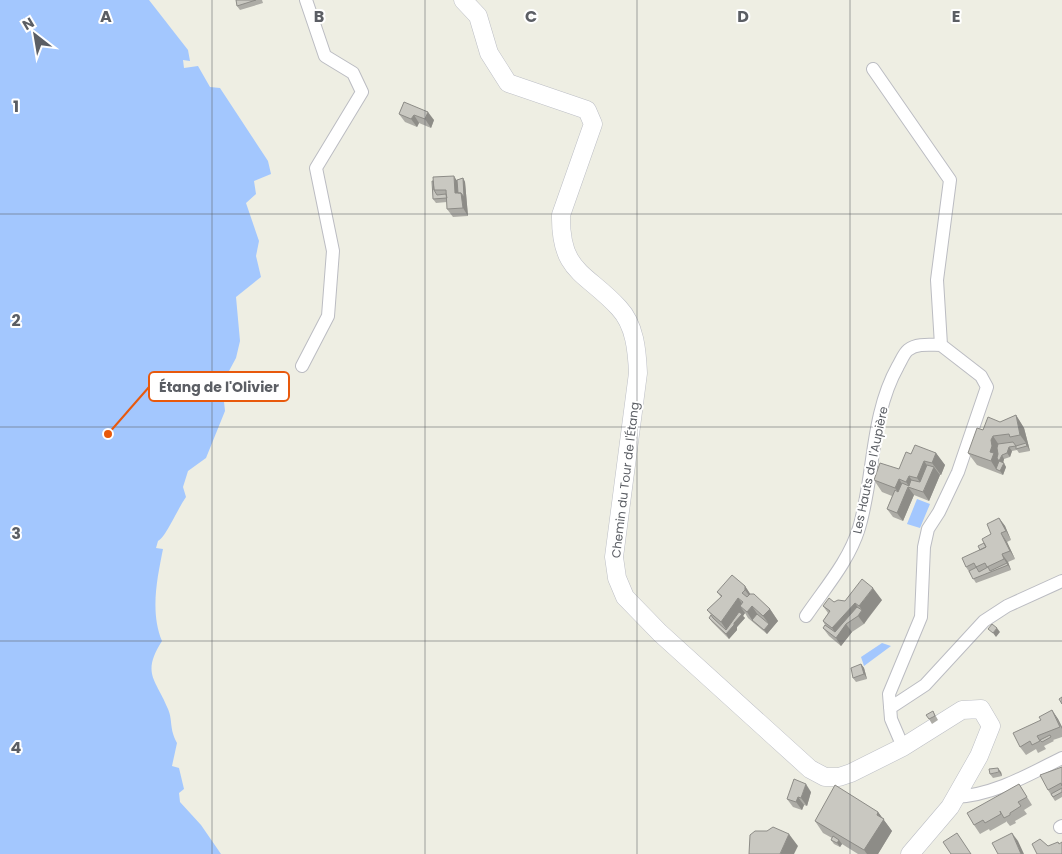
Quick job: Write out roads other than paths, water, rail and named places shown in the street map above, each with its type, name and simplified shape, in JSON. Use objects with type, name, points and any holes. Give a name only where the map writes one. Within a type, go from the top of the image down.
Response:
[{"type":"street","points":[[302,366],[328,316],[333,251],[316,168],[362,92],[353,74],[325,56],[306,0]]},
{"type":"street","name":"Chemin du Tour de l'Étang","points":[[463,0],[478,16],[489,53],[508,83],[588,110],[593,124],[561,216],[561,229],[563,250],[577,271],[621,309],[637,343],[638,373],[614,557],[617,578],[624,597],[660,633],[810,770],[825,777],[839,777],[903,747],[962,710],[981,709],[991,726],[979,756],[950,807],[910,854]]},
{"type":"street","points":[[873,69],[950,180],[937,280],[941,345],[981,376],[987,387],[958,472],[939,512],[928,529],[924,547],[920,617],[889,694],[890,719],[903,747]]},
{"type":"street","name":"Les Hauts de l'Aupière","points":[[806,616],[848,555],[859,529],[869,485],[876,430],[890,381],[907,351],[919,345],[941,345]]},
{"type":"street","points":[[890,708],[925,685],[984,621],[1007,606],[1062,581]]},
{"type":"street","points":[[955,797],[971,796],[1001,787],[1062,758]]},
{"type":"water","points":[[0,0],[149,0],[188,50],[190,61],[183,60],[184,68],[198,66],[210,87],[220,88],[268,161],[271,174],[254,181],[256,194],[246,203],[259,241],[256,256],[261,277],[236,297],[240,341],[236,358],[222,384],[225,411],[206,458],[188,471],[183,487],[186,497],[165,534],[158,541],[156,548],[163,549],[155,607],[158,630],[162,641],[152,661],[152,669],[155,683],[168,709],[177,743],[172,766],[179,768],[184,789],[179,793],[180,802],[201,825],[221,854],[0,854]]},
{"type":"water","points":[[917,499],[930,504],[920,528],[907,524]]},
{"type":"water","points":[[882,643],[891,646],[864,666],[861,657]]},
{"type":"place","name":"Étang de l'Olivier","points":[[108,434]]}]
